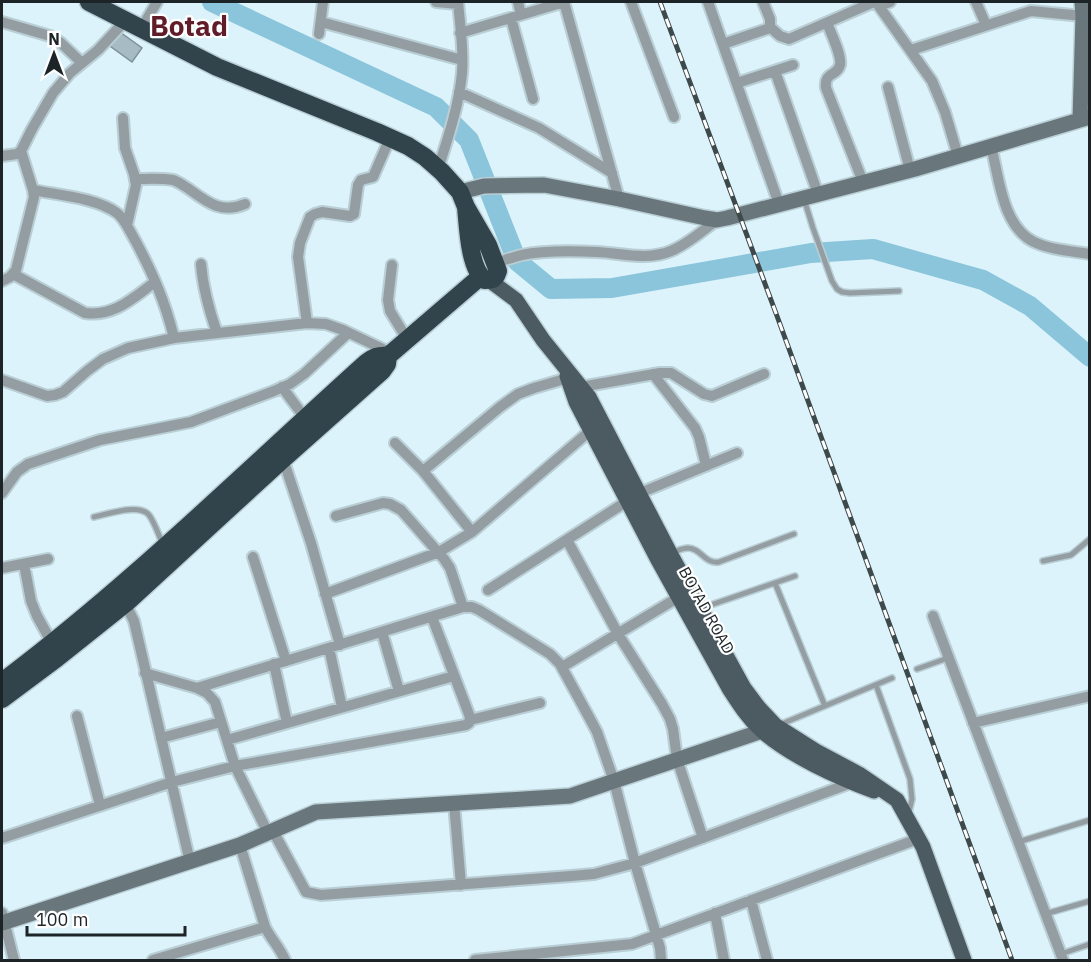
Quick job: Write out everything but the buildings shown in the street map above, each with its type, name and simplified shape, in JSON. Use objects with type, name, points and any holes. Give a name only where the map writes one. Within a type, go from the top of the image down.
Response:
[{"type":"highway","points":[[89,2],[217,67],[408,146],[438,169],[463,200],[476,239],[474,261],[491,273]]},
{"type":"highway","points":[[2,682],[52,643],[121,596],[164,547],[232,487],[382,371],[389,355],[475,280],[491,273]]},
{"type":"highway","points":[[2,699],[57,658],[121,596],[280,452],[305,418],[375,356],[389,355]]},
{"type":"main road","name":"BOTAD ROAD","points":[[491,273],[515,299],[565,371],[581,387],[594,407],[634,497],[664,555],[680,597],[741,707],[816,752],[859,774],[897,800],[922,847],[964,960]]},
{"type":"main road","name":"BOTAD ROAD","points":[[565,371],[576,402],[591,430],[634,497]]},
{"type":"main road","name":"BOTAD ROAD","points":[[664,555],[701,608],[744,688],[772,727],[781,746],[851,783],[897,800]]},
{"type":"street","points":[[2,156],[17,154],[21,150],[53,93],[82,63],[133,25],[157,2]]},
{"type":"street","points":[[319,34],[323,2]]},
{"type":"street","points":[[436,2],[458,3],[462,60],[458,97],[448,140],[438,169]]},
{"type":"street","points":[[518,2],[515,16],[533,99]]},
{"type":"street","points":[[460,33],[564,2],[619,198]]},
{"type":"street","points":[[631,2],[674,117]]},
{"type":"street","points":[[708,2],[779,204]]},
{"type":"street","points":[[763,2],[770,19],[770,27],[780,36],[789,39],[876,3],[890,2]]},
{"type":"street","points":[[976,2],[986,25]]},
{"type":"street","points":[[876,3],[932,81],[945,112],[958,156]]},
{"type":"street","points":[[463,200],[484,186],[544,185],[619,198],[717,220],[910,170],[1085,118],[1082,9],[1031,11],[911,50]]},
{"type":"street","points":[[2,22],[50,36],[82,63]]},
{"type":"street","points":[[321,22],[462,60]]},
{"type":"street","points":[[828,22],[840,60],[840,67],[837,72],[828,75],[825,81],[826,88],[863,182]]},
{"type":"street","points":[[723,44],[770,27]]},
{"type":"street","points":[[737,83],[793,65]]},
{"type":"street","points":[[774,71],[811,196]]},
{"type":"street","points":[[888,87],[910,170]]},
{"type":"street","points":[[458,97],[539,128],[612,173]]},
{"type":"street","points":[[123,118],[125,148],[136,185],[127,225]]},
{"type":"street","points":[[307,323],[298,257],[300,243],[310,217],[322,212],[350,216],[354,214],[358,186],[361,180],[373,177],[390,138]]},
{"type":"street","points":[[991,146],[1007,211],[1021,233],[1032,241],[1046,246],[1089,254]]},
{"type":"street","points":[[2,280],[10,277],[16,270],[34,197],[21,150]]},
{"type":"street","points":[[135,179],[173,180],[208,203],[223,208],[235,208],[245,204]]},
{"type":"street","points":[[33,190],[92,201],[118,213],[127,225],[155,282],[167,311],[174,338]]},
{"type":"street","points":[[491,273],[525,255],[570,251],[657,255],[688,243],[717,220]]},
{"type":"street","points":[[201,264],[206,300],[217,333]]},
{"type":"street","points":[[392,265],[388,300],[390,311],[407,339]]},
{"type":"street","points":[[13,274],[85,313],[96,314],[116,309],[155,282]]},
{"type":"street","points":[[2,380],[47,396],[55,395],[63,392],[103,359],[138,345],[174,338],[307,323],[326,324],[389,355]]},
{"type":"street","points":[[2,493],[6,480],[23,467],[38,460],[100,440],[191,422],[282,387],[304,374],[348,333]]},
{"type":"street","points":[[423,471],[518,394],[565,371]]},
{"type":"street","points":[[581,387],[671,373],[704,394],[712,396],[764,374]]},
{"type":"street","points":[[653,374],[695,428],[706,465]]},
{"type":"street","points":[[282,387],[305,418]]},
{"type":"street","points":[[325,594],[439,552],[472,532],[591,430]]},
{"type":"street","points":[[395,443],[423,471],[472,532]]},
{"type":"street","points":[[280,452],[311,543],[325,594],[335,646],[342,708]]},
{"type":"street","points":[[488,590],[634,497],[737,453]]},
{"type":"street","points":[[336,516],[383,503],[401,510],[439,552],[450,568],[463,607]]},
{"type":"street","points":[[567,540],[618,634],[670,719],[677,759],[703,838]]},
{"type":"street","points":[[253,557],[286,661]]},
{"type":"street","points":[[2,568],[48,559]]},
{"type":"street","points":[[24,564],[31,601],[52,643]]},
{"type":"street","points":[[121,596],[134,621],[190,862]]},
{"type":"street","points":[[562,667],[680,597]]},
{"type":"street","points":[[197,687],[463,607],[479,610],[550,654],[562,667],[597,732],[614,781],[660,948],[661,960]]},
{"type":"street","points":[[432,616],[470,720]]},
{"type":"street","points":[[933,616],[1062,957]]},
{"type":"street","points":[[382,632],[399,691]]},
{"type":"street","points":[[274,664],[288,723]]},
{"type":"street","points":[[145,669],[197,687],[215,702],[235,766],[270,832],[306,892],[321,896],[594,874],[635,863],[851,783]]},
{"type":"street","points":[[227,740],[454,675]]},
{"type":"street","points":[[973,723],[1089,696]]},
{"type":"street","points":[[2,838],[172,782],[235,766],[466,725],[470,720],[540,703]]},
{"type":"street","points":[[77,716],[100,805]]},
{"type":"street","points":[[161,738],[221,722]]},
{"type":"street","points":[[14,960],[2,919],[240,845],[316,812],[570,796],[772,727]]},
{"type":"street","points":[[454,803],[461,885]]},
{"type":"street","points":[[475,960],[580,955],[632,944],[918,839]]},
{"type":"street","points":[[240,845],[266,927],[285,960]]},
{"type":"street","points":[[751,900],[767,960]]},
{"type":"street","points":[[715,913],[724,960]]},
{"type":"street","points":[[153,960],[266,927]]},
{"type":"lane","points":[[811,196],[813,228],[837,289],[850,293],[899,291]]},
{"type":"lane","points":[[94,517],[134,509],[142,510],[149,516],[164,547]]},
{"type":"lane","points":[[664,555],[688,548],[695,550],[708,561],[719,562],[794,534]]},
{"type":"lane","points":[[1043,561],[1071,555],[1089,539]]},
{"type":"lane","points":[[701,608],[795,576]]},
{"type":"lane","points":[[775,583],[825,706]]},
{"type":"lane","points":[[917,669],[948,658]]},
{"type":"lane","points":[[772,727],[892,678]]},
{"type":"lane","points":[[876,685],[910,779],[912,799],[907,819]]},
{"type":"lane","points":[[1018,842],[1089,820]]},
{"type":"lane","points":[[1045,914],[1089,901]]},
{"type":"lane","points":[[1062,957],[1089,944]]},
{"type":"waterway","points":[[212,2],[436,107],[469,140],[517,261],[551,289],[612,288],[811,253],[873,249],[983,280],[1030,306],[1090,357]]},
{"type":"railway","points":[[660,2],[1012,960]]},
{"type":"district","name":"Botad","points":[[189,25]]}]
